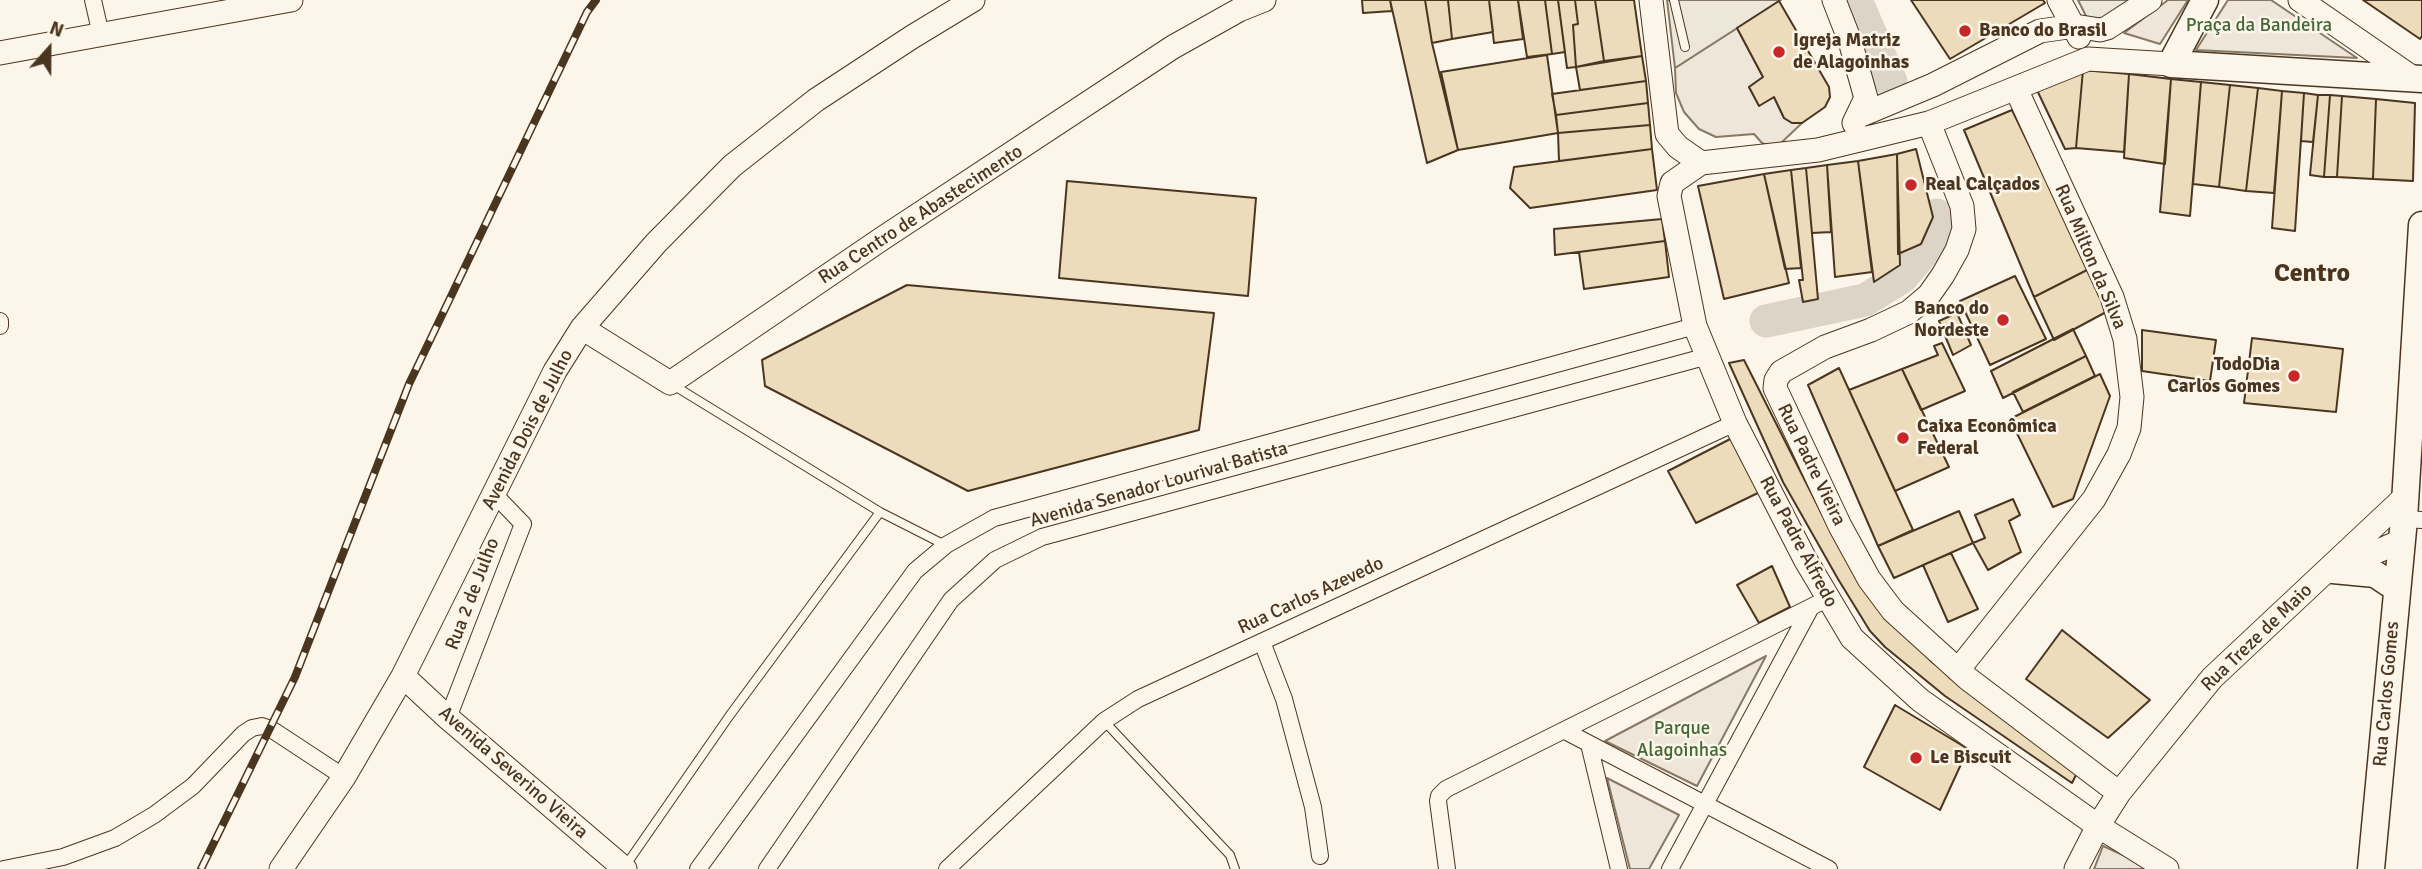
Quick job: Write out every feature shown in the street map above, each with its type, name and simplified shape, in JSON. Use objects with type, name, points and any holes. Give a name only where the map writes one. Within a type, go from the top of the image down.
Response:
[{"type":"main road","points":[[2205,0],[2171,64],[2417,78]]},
{"type":"main road","name":"Rua Carlos Gomes","points":[[2371,869],[2396,588],[2408,519],[2422,225]]},
{"type":"main road","points":[[2327,573],[2375,574],[2396,588]]},
{"type":"street","points":[[93,0],[101,35]]},
{"type":"street","points":[[0,53],[291,0]]},
{"type":"street","name":"Avenida Dois de Julho","points":[[281,869],[344,777],[402,676],[555,371],[582,328],[656,243],[732,166],[816,100],[973,0]]},
{"type":"street","name":"Rua Centro de Abastecimento","points":[[670,383],[883,237],[1173,47],[1239,10],[1264,0]]},
{"type":"street","points":[[1651,0],[1665,125],[1670,140],[1701,163],[1818,150],[1929,123],[2088,59],[2171,64]]},
{"type":"street","points":[[1818,150],[1854,123],[1866,98],[1850,41],[1834,0]]},
{"type":"street","points":[[2059,0],[2075,26],[2088,59]]},
{"type":"street","points":[[1859,116],[1933,85],[2040,31],[2075,26],[2099,30],[2107,28],[2150,0]]},
{"type":"street","points":[[2300,0],[2417,78]]},
{"type":"street","name":"Rua Milton da Silva","points":[[1958,670],[2094,499],[2119,454],[2129,428],[2132,397],[2125,339],[2112,297],[2016,89]]},
{"type":"street","name":"Rua Padre Vieira","points":[[1929,123],[1962,206],[1964,229],[1957,250],[1943,275],[1929,295],[1909,312],[1825,347],[1780,372],[1775,388],[1840,526],[1869,579],[1904,622],[1958,670],[2119,793]]},
{"type":"street","name":"Rua Padre Alfredo","points":[[1701,163],[1672,183],[1669,196],[1695,326],[1735,423],[1819,604],[1920,700],[2098,826],[2167,869]]},
{"type":"street","name":"Avenida Senador Lourival Batista","points":[[698,869],[915,572],[946,545],[994,518],[1695,326]]},
{"type":"street","points":[[582,328],[670,383]]},
{"type":"street","name":"Avenida Senador Lourival Batista","points":[[767,869],[951,600],[995,560],[1042,537],[1708,356]]},
{"type":"street","name":"Rua Carlos Azevedo","points":[[947,869],[1104,721],[1138,699],[1735,423]]},
{"type":"street","name":"Rua 2 de Julho","points":[[448,718],[523,524],[494,494]]},
{"type":"street","points":[[2327,573],[2408,519]]},
{"type":"street","name":"Rua Treze de Maio","points":[[2076,869],[2119,793],[2212,678],[2327,573],[2408,519]]},
{"type":"street","points":[[1447,869],[1439,796],[1446,789],[1819,604]]},
{"type":"street","points":[[1670,869],[1704,804],[1819,604]]},
{"type":"street","points":[[1262,642],[1284,699],[1313,807],[1320,856]]},
{"type":"street","name":"Avenida Severino Vieira","points":[[402,676],[625,868]]},
{"type":"street","points":[[4,869],[63,857],[115,838],[154,815],[193,786],[243,734],[262,726],[271,729],[344,777]]},
{"type":"street","points":[[1564,731],[1827,869]]},
{"type":"street","points":[[1589,744],[1619,869]]},
{"type":"lane","points":[[1674,0],[1685,47]]},
{"type":"lane","points":[[670,383],[880,512],[946,545]]},
{"type":"lane","points":[[625,868],[730,715],[880,512]]},
{"type":"lane","points":[[1104,721],[1230,855],[1235,869]]},
{"type":"green space","points":[[2168,0],[2188,0],[2160,44],[2124,33]]},
{"type":"green space","name":"Praça da Bandeira","points":[[2228,0],[2271,0],[2357,58],[2196,50]]},
{"type":"green space","points":[[1737,28],[1763,77],[1749,87],[1759,105],[1774,97],[1784,118],[1792,123],[1802,123],[1781,143],[1771,146],[1762,143],[1754,134],[1716,137],[1699,129],[1684,112],[1676,93],[1675,68]]},
{"type":"green space","name":"Parque Alagoinhas","points":[[1766,656],[1697,786],[1605,741]]},
{"type":"green space","points":[[1607,778],[1679,815],[1649,869],[1630,869]]},
{"type":"green space","points":[[2103,846],[2154,869],[2094,869]]},
{"type":"shaded area","points":[[1667,0],[1781,0],[1675,68]]},
{"type":"shaded area","points":[[2078,0],[2132,0],[2105,19],[2087,18]]},
{"type":"building","points":[[1362,0],[1390,0],[1392,11],[1363,13]]},
{"type":"building","points":[[1390,0],[1425,0],[1432,43],[1458,150],[1427,163]]},
{"type":"building","points":[[1425,0],[1448,0],[1452,39],[1432,43]]},
{"type":"building","points":[[1448,0],[1489,0],[1493,32],[1452,39]]},
{"type":"building","points":[[1489,0],[1518,0],[1523,39],[1494,43]]},
{"type":"building","points":[[1518,0],[1545,0],[1552,54],[1527,57]]},
{"type":"building","points":[[1545,0],[1558,0],[1565,52],[1552,54]]},
{"type":"building","points":[[1558,0],[1575,0],[1578,24],[1573,25],[1576,67],[1567,68]]},
{"type":"building","points":[[1575,0],[1595,0],[1604,61],[1576,67],[1573,25],[1578,24]]},
{"type":"building","points":[[1595,0],[1634,0],[1642,56],[1604,61]]},
{"type":"building","name":"Banco do Brasil","points":[[1911,0],[2043,0],[2045,3],[1950,59]]},
{"type":"building","points":[[2363,0],[2422,0],[2422,36],[2420,39]]},
{"type":"building","name":"Igreja Matriz de Alagoinhas","points":[[1779,1],[1829,87],[1830,97],[1825,107],[1802,123],[1792,123],[1784,118],[1774,97],[1759,106],[1749,87],[1763,77],[1737,28]]},
{"type":"building","points":[[1547,55],[1558,133],[1458,150],[1441,72]]},
{"type":"building","points":[[1642,56],[1646,81],[1580,90],[1576,67]]},
{"type":"building","points":[[2083,70],[2076,148],[2065,149],[2036,88]]},
{"type":"building","points":[[2083,70],[2129,74],[2124,152],[2076,148]]},
{"type":"building","points":[[2129,74],[2171,79],[2165,164],[2124,158]]},
{"type":"building","points":[[2171,79],[2201,82],[2190,216],[2160,212]]},
{"type":"building","points":[[1646,81],[1648,103],[1556,115],[1552,94]]},
{"type":"building","points":[[2201,82],[2230,85],[2219,187],[2193,184]]},
{"type":"building","points":[[2230,85],[2258,88],[2246,191],[2219,187]]},
{"type":"building","points":[[2258,88],[2282,91],[2274,193],[2246,191]]},
{"type":"building","points":[[2282,91],[2304,93],[2295,231],[2272,228]]},
{"type":"building","points":[[2304,93],[2318,95],[2313,142],[2301,141]]},
{"type":"building","points":[[2318,95],[2330,95],[2324,177],[2310,175]]},
{"type":"building","points":[[2330,95],[2342,96],[2337,177],[2324,177]]},
{"type":"building","points":[[2342,96],[2376,99],[2373,179],[2337,177]]},
{"type":"building","points":[[2376,99],[2415,103],[2413,181],[2373,179]]},
{"type":"building","points":[[1648,103],[1650,125],[1558,133],[1556,115]]},
{"type":"building","points":[[2012,110],[2089,269],[2034,297],[1964,130]]},
{"type":"building","points":[[1650,125],[1652,149],[1559,161],[1558,133]]},
{"type":"building","points":[[1652,149],[1657,190],[1530,208],[1510,188],[1514,167]]},
{"type":"building","name":"Real Calçados","points":[[1916,149],[1933,217],[1921,244],[1898,254],[1897,154]]},
{"type":"building","points":[[1897,154],[1900,265],[1874,282],[1858,161]]},
{"type":"building","points":[[1858,161],[1872,272],[1835,277],[1827,165]]},
{"type":"building","points":[[1827,165],[1831,232],[1812,233],[1806,168]]},
{"type":"building","points":[[1806,168],[1818,299],[1803,302],[1791,170]]},
{"type":"building","points":[[1791,170],[1801,268],[1785,269],[1764,174]]},
{"type":"building","points":[[1764,174],[1789,283],[1724,299],[1698,186]]},
{"type":"building","points":[[1067,181],[1256,198],[1248,296],[1059,278]]},
{"type":"building","points":[[1662,219],[1665,241],[1555,255],[1554,229]]},
{"type":"building","points":[[1665,241],[1669,277],[1584,289],[1579,252]]},
{"type":"building","points":[[2089,269],[2108,311],[2054,340],[2034,297]]},
{"type":"building","name":"Banco do Nordeste","points":[[2015,276],[2046,339],[1990,365],[1960,301]]},
{"type":"building","points":[[907,285],[1214,313],[1199,430],[968,491],[765,386],[762,360]]},
{"type":"building","points":[[1957,313],[1971,345],[1953,355],[1939,321]]},
{"type":"building","points":[[2073,329],[2086,356],[2003,398],[1991,371]]},
{"type":"building","points":[[2142,330],[2216,340],[2210,381],[2142,371]]},
{"type":"building","name":"TodoDia Carlos Gomes","points":[[2252,338],[2343,349],[2336,412],[2244,403]]},
{"type":"building","points":[[1942,343],[1965,391],[1921,410],[1902,369],[1938,355],[1934,346]]},
{"type":"building","points":[[2086,356],[2095,376],[2023,412],[2013,392]]},
{"type":"building","points":[[1744,360],[1832,534],[1877,606],[1932,662],[2077,773],[2072,783],[1945,696],[1885,647],[1870,631],[1783,482],[1729,363]]},
{"type":"building","points":[[1839,368],[1913,530],[1878,546],[1808,385]]},
{"type":"building","name":"Caixa Econômica Federal","points":[[1902,369],[1949,467],[1895,491],[1849,390]]},
{"type":"building","points":[[2100,374],[2110,396],[2073,499],[2053,507],[2010,419]]},
{"type":"building","points":[[1738,435],[1764,490],[1696,523],[1668,471]]},
{"type":"building","points":[[2013,499],[2020,515],[2009,521],[2021,552],[1988,570],[1973,543],[1985,538],[1975,515]]},
{"type":"building","points":[[1959,511],[1973,543],[1894,578],[1878,546]]},
{"type":"building","points":[[1951,553],[1978,609],[1948,622],[1923,565]]},
{"type":"building","points":[[1772,566],[1790,607],[1759,623],[1737,585]]},
{"type":"building","points":[[2062,630],[2150,700],[2108,738],[2026,679]]},
{"type":"building","name":"Le Biscuit","points":[[1895,705],[1968,749],[1940,810],[1864,767]]},
{"type":"waterway","points":[[1856,0],[1891,82]]},
{"type":"waterway","points":[[1766,321],[1865,300],[1902,277],[1929,245],[1937,215]]},
{"type":"railway","points":[[201,869],[295,677],[409,384],[587,12],[596,0]]},
{"type":"place","name":"Banco do Brasil","points":[[1965,31]]},
{"type":"place","name":"Igreja Matriz de Alagoinhas","points":[[1779,52]]},
{"type":"place","name":"Real Calçados","points":[[1911,185]]},
{"type":"place","name":"Banco do Nordeste","points":[[2003,320]]},
{"type":"place","name":"TodoDia Carlos Gomes","points":[[2294,376]]},
{"type":"place","name":"Caixa Econômica Federal","points":[[1903,438]]},
{"type":"place","name":"Le Biscuit","points":[[1916,758]]},
{"type":"district","name":"Centro","points":[[2312,274]]}]
